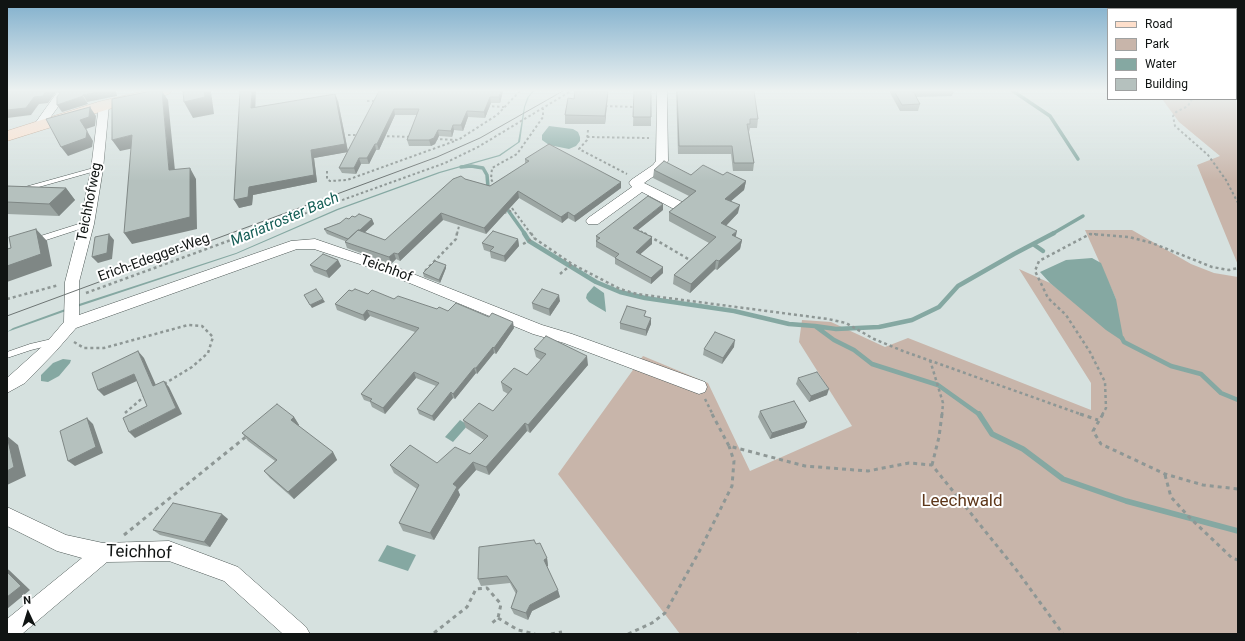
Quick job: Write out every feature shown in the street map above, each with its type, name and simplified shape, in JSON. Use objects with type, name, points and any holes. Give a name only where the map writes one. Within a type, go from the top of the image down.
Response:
[{"type":"main road","points":[[7,136],[55,121]]},
{"type":"street","name":"Teichhofweg","points":[[67,319],[72,282],[87,224],[97,169],[102,121]]},
{"type":"street","points":[[593,221],[657,168],[662,161],[663,121]]},
{"type":"street","points":[[639,183],[677,205]]},
{"type":"street","name":"Teichhof","points":[[7,386],[19,378],[67,319],[296,244],[315,244],[416,280],[478,307],[532,328],[567,338],[698,387]]},
{"type":"street","name":"Teichhof","points":[[7,516],[64,544],[103,553],[169,551],[231,574],[299,634]]},
{"type":"street","points":[[7,633],[103,553]]},
{"type":"lane","points":[[40,121],[42,125],[45,121]]},
{"type":"lane","points":[[7,194],[97,169]]},
{"type":"lane","points":[[29,243],[87,224]]},
{"type":"lane","points":[[7,356],[30,347],[67,319]]},
{"type":"path","points":[[327,171],[327,179],[330,181],[347,180],[458,140],[487,121]]},
{"type":"path","name":"Erich-Edegger-Weg","points":[[67,319],[445,163],[522,121]]},
{"type":"path","points":[[498,190],[491,179],[492,168],[517,154],[540,121]]},
{"type":"path","points":[[1174,121],[1175,126],[1208,155],[1226,180],[1238,203]]},
{"type":"path","points":[[588,130],[586,140],[580,149],[639,183]]},
{"type":"path","points":[[348,135],[363,135]]},
{"type":"path","points":[[379,136],[418,138]]},
{"type":"path","points":[[587,136],[663,138]]},
{"type":"path","points":[[432,138],[458,140]]},
{"type":"path","points":[[505,200],[533,238],[571,264],[620,289],[637,294],[828,319],[846,323],[874,339],[903,351],[930,359],[1083,416],[1098,420]]},
{"type":"path","points":[[505,213],[512,210]]},
{"type":"path","points":[[416,280],[456,239],[459,226]]},
{"type":"path","points":[[632,226],[690,260]]},
{"type":"path","points":[[1238,268],[1229,270],[1212,267],[1152,243],[1110,234],[1090,234],[1039,261],[1035,271],[1038,281],[1048,298],[1066,315],[1105,382],[1106,408],[1093,430],[1101,444],[1165,474],[1202,485],[1238,489]]},
{"type":"path","points":[[523,244],[533,238]]},
{"type":"path","points":[[560,274],[571,264]]},
{"type":"path","points":[[7,299],[72,282]]},
{"type":"path","points":[[67,319],[70,340],[84,348],[104,348],[188,325],[202,326],[213,337],[208,353],[192,367],[161,386]]},
{"type":"path","points":[[930,359],[942,403],[938,437],[932,465]]},
{"type":"path","points":[[628,634],[652,623],[665,613],[732,486],[734,461],[729,446],[698,387]]},
{"type":"path","points":[[125,413],[148,393]]},
{"type":"path","points":[[103,553],[167,499],[247,436]]},
{"type":"path","points":[[729,446],[805,466],[868,471],[909,464],[932,465],[1018,572],[1063,634]]},
{"type":"path","points":[[1165,474],[1171,497],[1232,558],[1238,560]]},
{"type":"path","points":[[434,633],[467,607],[473,598],[476,589],[487,588],[501,604],[498,618],[492,623]]},
{"type":"path","points":[[498,618],[518,630],[535,634]]},
{"type":"path","points":[[551,634],[562,632]]},
{"type":"green space","points":[[1178,121],[1238,121],[1238,265],[1197,165],[1220,156]]},
{"type":"green space","name":"Leechwald","points":[[1085,230],[1132,230],[1191,264],[1214,273],[1238,277],[1238,634],[862,634],[857,632],[858,634],[680,634],[558,474],[643,356],[708,383],[750,471],[852,426],[799,342],[802,320],[831,322],[885,347],[908,338],[1091,410],[1091,383],[1019,269],[1050,283],[1078,305],[1116,299]]},
{"type":"water","name":"Mariatroster Bach","points":[[522,121],[523,121],[520,142],[500,156],[440,173],[338,210],[236,254],[7,332],[13,328],[79,304],[236,253],[337,209],[439,172],[499,155],[518,142]]},
{"type":"water","points":[[549,126],[573,129],[578,132],[580,141],[576,146],[569,149],[549,145],[542,140],[542,135]]},
{"type":"water","points":[[1092,258],[1101,263],[1116,299],[1124,342],[1106,330],[1050,283],[1040,272],[1066,260]]},
{"type":"water","points":[[594,286],[604,293],[606,312],[589,302],[586,298],[587,294]]},
{"type":"water","points":[[63,359],[71,360],[59,376],[48,382],[41,381],[41,375],[53,363]]},
{"type":"water","points":[[460,420],[468,425],[453,442],[445,437]]},
{"type":"water","points":[[387,545],[416,555],[408,571],[378,561]]},
{"type":"building","points":[[47,121],[81,121],[87,131],[86,138],[61,147]]},
{"type":"building","points":[[112,121],[165,121],[169,170],[190,168],[190,217],[124,233],[132,135],[112,140]]},
{"type":"building","points":[[238,121],[340,121],[345,144],[311,150],[314,175],[249,187],[248,197],[234,200]]},
{"type":"building","points":[[363,121],[388,121],[377,144],[375,144],[367,158],[359,158],[354,168],[339,168]]},
{"type":"building","points":[[414,121],[463,121],[461,125],[453,125],[451,131],[438,130],[434,138],[429,140],[407,140]]},
{"type":"building","points":[[678,121],[750,121],[750,124],[747,124],[754,163],[734,163],[732,146],[679,146]]},
{"type":"building","points":[[549,144],[621,182],[574,216],[568,212],[561,217],[518,191],[484,228],[441,213],[398,254],[394,253],[389,257],[345,242],[358,230],[385,240],[453,179],[461,176],[465,179],[490,186],[529,161],[525,159]]},
{"type":"building","points":[[664,161],[691,175],[703,165],[723,175],[727,172],[746,181],[725,199],[740,205],[721,223],[737,231],[732,235],[742,240],[719,261],[716,260],[691,284],[674,275],[716,237],[669,212],[696,191],[654,170]]},
{"type":"building","points":[[7,186],[66,188],[49,204],[7,202]]},
{"type":"building","points":[[648,196],[663,204],[633,228],[652,237],[636,252],[663,267],[651,278],[615,258],[619,254],[596,241],[600,238],[596,236]]},
{"type":"building","points":[[359,214],[372,219],[348,239],[324,229],[340,223],[346,218],[349,219],[352,216],[355,217]]},
{"type":"building","points":[[36,229],[41,254],[7,266],[7,249],[11,248],[9,237]]},
{"type":"building","points":[[493,231],[518,239],[504,256],[490,251],[494,247],[482,243]]},
{"type":"building","points":[[109,234],[107,253],[92,257],[95,237]]},
{"type":"building","points":[[323,254],[338,260],[326,271],[310,265]]},
{"type":"building","points":[[435,261],[446,265],[439,280],[423,273]]},
{"type":"building","points":[[316,289],[323,299],[310,305],[304,295]]},
{"type":"building","points":[[355,289],[368,294],[372,290],[394,299],[398,296],[437,309],[439,307],[448,311],[456,303],[489,317],[492,313],[513,322],[494,348],[493,347],[476,368],[474,368],[453,394],[451,392],[432,416],[417,409],[439,383],[414,372],[383,408],[370,401],[372,399],[361,394],[419,328],[367,310],[363,315],[335,304],[349,290],[352,291]]},
{"type":"building","points":[[542,289],[559,295],[549,309],[532,303]]},
{"type":"building","points":[[627,306],[646,311],[644,316],[651,318],[646,330],[620,323]]},
{"type":"building","points":[[715,332],[735,340],[723,358],[704,349]]},
{"type":"building","points":[[546,336],[587,356],[528,425],[525,423],[486,467],[473,462],[453,484],[457,487],[430,533],[399,523],[419,485],[390,465],[410,445],[437,463],[455,447],[470,454],[488,436],[463,420],[479,403],[493,411],[512,389],[501,382],[514,368],[527,375],[546,354],[534,349]]},
{"type":"building","points":[[138,351],[153,386],[164,381],[176,408],[129,432],[123,418],[147,406],[134,374],[98,390],[92,373]]},
{"type":"building","points":[[817,372],[829,389],[811,396],[798,378]]},
{"type":"building","points":[[794,401],[807,422],[772,433],[760,411]]},
{"type":"building","points":[[277,404],[294,417],[291,420],[333,452],[288,492],[264,471],[277,460],[242,433]]},
{"type":"building","points":[[87,418],[96,447],[68,461],[60,431]]},
{"type":"building","points":[[7,436],[14,467],[7,471]]},
{"type":"building","points":[[173,503],[222,514],[204,542],[153,530]]},
{"type":"building","points":[[534,540],[536,544],[540,543],[547,558],[544,560],[558,590],[530,605],[526,613],[511,608],[517,591],[507,576],[478,579],[479,547]]},
{"type":"building","points":[[7,572],[21,586],[7,597]]},
{"type":"waterway","points":[[1053,121],[1078,159]]},
{"type":"waterway","points":[[461,167],[471,166],[483,168],[487,175],[488,187],[491,190]]},
{"type":"waterway","points":[[505,206],[525,234]]},
{"type":"waterway","points":[[1052,234],[1083,216]]},
{"type":"waterway","points":[[524,233],[529,241],[596,282],[620,292],[645,298],[734,311],[789,324],[815,326]]},
{"type":"waterway","points":[[1033,244],[1054,233]]},
{"type":"waterway","points":[[815,326],[836,329],[879,327],[912,320],[939,307],[958,286],[1033,244]]},
{"type":"waterway","points":[[1033,244],[1043,251]]},
{"type":"waterway","points":[[815,326],[834,340],[854,350],[872,364],[938,385],[979,415]]},
{"type":"waterway","points":[[1122,338],[1124,342],[1171,366],[1201,374],[1221,393],[1238,400]]},
{"type":"waterway","points":[[979,415],[992,434],[1023,449],[1063,479],[1126,501],[1238,531]]},
{"type":"tram line","points":[[7,316],[437,157],[480,138],[510,121]]}]
